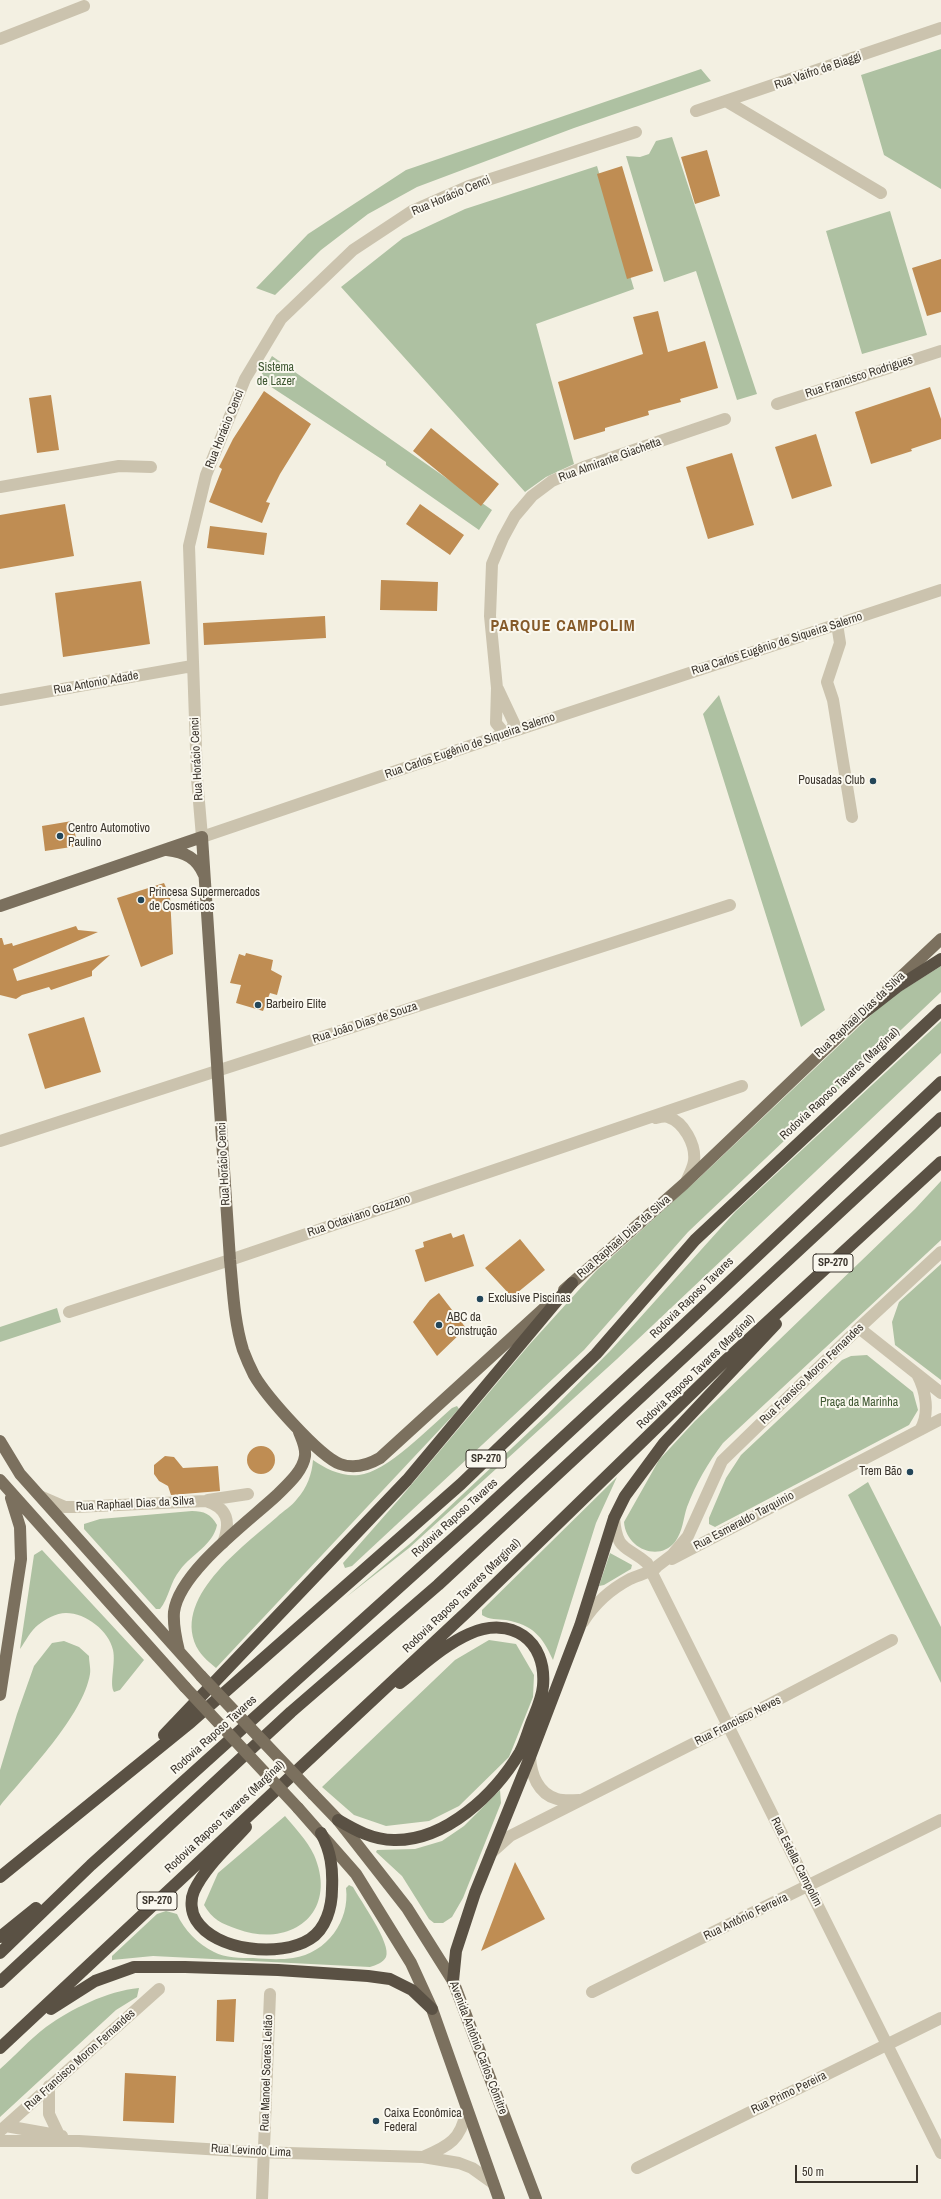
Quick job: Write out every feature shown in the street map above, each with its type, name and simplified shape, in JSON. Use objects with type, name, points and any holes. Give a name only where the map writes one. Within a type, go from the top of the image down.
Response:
[{"type":"highway","points":[[856,1019],[897,987],[941,959]]},
{"type":"highway","name":"Rodovia Raposo Tavares (Marginal)","points":[[0,1877],[191,1722],[461,1484],[596,1354],[695,1240],[941,1010]]},
{"type":"highway","name":"Rodovia Raposo Tavares","points":[[0,1953],[91,1865],[477,1517],[666,1342],[941,1082]]},
{"type":"highway","name":"SP-270","points":[[0,1982],[291,1712],[450,1575],[941,1118]]},
{"type":"highway","name":"Rodovia Raposo Tavares (Marginal)","points":[[0,2048],[470,1609],[724,1362],[941,1162]]},
{"type":"highway","name":"SP-270","points":[[614,1518],[625,1496],[664,1443],[846,1251]]},
{"type":"highway","points":[[127,1774],[407,1480],[572,1283]]},
{"type":"highway","points":[[453,1981],[456,1951],[463,1929],[491,1853],[530,1757],[580,1626],[614,1518]]},
{"type":"highway","points":[[338,1820],[366,1835],[394,1840],[425,1836],[454,1822],[478,1802],[502,1778],[520,1751],[543,1688],[543,1667],[537,1652],[528,1638],[512,1629],[485,1629],[458,1640],[348,1723]]},
{"type":"highway","points":[[315,1753],[209,1869],[194,1891],[192,1913],[202,1930],[228,1945],[255,1949],[284,1948],[310,1939],[322,1927],[329,1915],[332,1894],[333,1869],[329,1848],[321,1833]]},
{"type":"highway","points":[[0,1937],[91,1865]]},
{"type":"highway","points":[[0,2053],[55,2005],[95,1981],[134,1967],[278,1970],[368,1976],[390,1979],[401,1983],[412,1990],[432,2009]]},
{"type":"main road","name":"Rua Carlos Eugênio de Siqueira Salerno","points":[[0,906],[202,837]]},
{"type":"main road","name":"Rua Horácio Cenci","points":[[202,837],[230,1260],[236,1326],[254,1375],[297,1428]]},
{"type":"main road","name":"Rua Horácio Cenci","points":[[164,850],[180,852],[192,858],[201,870],[206,882]]},
{"type":"main road","name":"Rua Raphael Dias da Silva","points":[[297,1428],[314,1445],[334,1461],[355,1466],[373,1462],[380,1458],[572,1283],[684,1184],[941,939]]},
{"type":"main road","points":[[179,1653],[174,1628],[174,1612],[179,1595],[188,1582],[223,1543],[269,1502],[297,1474],[305,1456],[303,1443],[297,1428]]},
{"type":"main road","points":[[0,1441],[20,1474],[179,1653]]},
{"type":"main road","points":[[4,1485],[185,1688],[321,1833],[356,1874],[411,1962],[432,2009],[466,2112],[499,2199]]},
{"type":"main road","points":[[0,1695],[21,1552],[20,1527],[15,1509],[4,1485]]},
{"type":"main road","name":"Avenida Antônio Carlos Cômitre","points":[[179,1653],[338,1820],[407,1908],[453,1981],[536,2199]]},
{"type":"street","points":[[0,39],[84,6]]},
{"type":"street","name":"Rua Vaifro de Biaggi","points":[[696,111],[941,28]]},
{"type":"street","points":[[726,101],[881,193]]},
{"type":"street","name":"Rua Horácio Cenci","points":[[202,837],[197,778],[189,546],[206,475],[245,379],[281,319],[353,250],[412,211],[469,186],[636,132]]},
{"type":"street","name":"Rua Francisco Rodrigues","points":[[777,404],[941,351]]},
{"type":"street","name":"Rua Almirante Giachetta","points":[[497,688],[514,722],[508,733],[496,723],[497,688],[490,616],[492,564],[503,538],[515,516],[532,496],[552,481],[584,467],[725,420]]},
{"type":"street","points":[[0,487],[119,466],[151,467]]},
{"type":"street","name":"Rua Carlos Eugênio de Siqueira Salerno","points":[[202,837],[508,733],[941,590]]},
{"type":"street","points":[[837,624],[840,643],[827,682],[833,700],[852,817]]},
{"type":"street","name":"Rua Antonio Adade","points":[[0,700],[192,666]]},
{"type":"street","name":"Rua João Dias de Souza","points":[[0,1141],[730,904]]},
{"type":"street","name":"Rua Octaviano Gozzano","points":[[70,1312],[230,1260],[742,1086]]},
{"type":"street","name":"Rua Octaviano Gozzano","points":[[649,1118],[667,1116],[683,1127],[689,1138],[694,1153],[694,1162],[684,1184]]},
{"type":"street","name":"Rua Fransico Moron Fernandes","points":[[651,1571],[680,1546],[688,1536],[722,1461],[859,1328],[941,1252]]},
{"type":"street","points":[[859,1328],[941,1393]]},
{"type":"street","points":[[916,1373],[921,1382],[926,1407],[925,1423],[920,1430]]},
{"type":"street","name":"Rua Esmeraldo Tarquinio","points":[[580,1626],[590,1610],[612,1589],[631,1578],[651,1571],[713,1537],[941,1419]]},
{"type":"street","name":"Rua Raphael Dias da Silva","points":[[42,1497],[64,1507],[75,1508],[206,1501],[248,1494]]},
{"type":"street","points":[[223,1543],[227,1530],[222,1506],[229,1498]]},
{"type":"street","name":"Rua Raphael Dias da Silva","points":[[206,1501],[217,1504],[224,1511]]},
{"type":"street","name":"Rua Fransico Moron Fernandes","points":[[700,1509],[698,1533],[702,1537],[713,1537]]},
{"type":"street","points":[[614,1518],[618,1541],[627,1551],[647,1563],[651,1571]]},
{"type":"street","name":"Rua Estella Campolim","points":[[651,1571],[941,2153]]},
{"type":"street","name":"Rua Francisco Neves","points":[[491,1853],[510,1836],[728,1726],[892,1640]]},
{"type":"street","name":"Rua Francisco Neves","points":[[530,1757],[532,1775],[548,1794],[557,1799],[582,1800]]},
{"type":"street","name":"Rua Antônio Ferreira","points":[[592,1992],[941,1820]]},
{"type":"street","name":"Rua Francisco Moron Fernandes","points":[[3,2128],[159,1989]]},
{"type":"street","name":"Rua Manoel Soares Leitão","points":[[262,2199],[270,1994]]},
{"type":"street","name":"Rua Primo Pereira","points":[[637,2168],[941,2018]]},
{"type":"street","points":[[49,2086],[49,2114],[59,2134]]},
{"type":"street","name":"Rua Levindo Lima","points":[[423,2157],[439,2151],[455,2140],[464,2125],[466,2112]]},
{"type":"street","name":"Rua Levindo Lima","points":[[3,2128],[59,2134],[79,2141]]},
{"type":"street","name":"Rua Levindo Lima","points":[[0,2141],[79,2141],[264,2153],[423,2157],[459,2163],[472,2168],[493,2183]]},
{"type":"green space","points":[[941,49],[941,189],[884,155],[861,75]]},
{"type":"green space","points":[[701,69],[711,81],[574,128],[417,187],[368,214],[321,250],[275,295],[256,288],[308,234],[406,170]]},
{"type":"green space","points":[[672,137],[757,394],[737,400],[696,271],[664,282],[626,156],[640,157],[649,154],[656,141]]},
{"type":"green space","points":[[597,166],[634,289],[536,324],[574,464],[546,477],[525,492],[341,287],[403,238],[465,209]]},
{"type":"green space","points":[[890,211],[927,335],[862,354],[826,231]]},
{"type":"green space","name":"Sistema de Lazer","points":[[272,356],[492,510],[479,530],[386,465],[386,462],[259,379]]},
{"type":"green space","points":[[719,695],[825,1010],[801,1027],[703,714]]},
{"type":"green space","points":[[941,966],[941,992],[688,1232],[584,1350],[352,1566],[345,1568],[343,1563],[401,1497],[529,1345],[596,1271],[698,1179],[887,1000]]},
{"type":"green space","points":[[941,1021],[941,1053],[617,1359],[409,1548],[345,1598],[412,1542],[547,1415],[611,1350],[736,1211]]},
{"type":"green space","points":[[941,1181],[941,1240],[723,1443],[698,1481],[687,1507],[680,1534],[675,1542],[668,1548],[661,1551],[652,1552],[644,1550],[637,1545],[626,1531],[624,1522],[659,1460],[695,1421],[915,1209]]},
{"type":"green space","points":[[941,1264],[941,1380],[895,1345],[892,1322],[899,1302]]},
{"type":"green space","points":[[57,1308],[61,1322],[0,1342],[0,1327]]},
{"type":"green space","name":"Praça da Marinha","points":[[867,1355],[913,1392],[918,1410],[909,1425],[715,1527],[709,1524],[709,1518],[726,1478],[741,1455],[842,1360],[851,1356]]},
{"type":"green space","points":[[457,1406],[459,1409],[216,1668],[205,1658],[199,1651],[192,1632],[193,1613],[201,1594],[214,1576],[230,1559],[301,1495],[308,1481],[313,1460],[340,1474],[359,1475],[370,1472],[395,1458],[452,1408]]},
{"type":"green space","points":[[617,1477],[596,1523],[553,1660],[545,1644],[536,1633],[515,1622],[488,1618],[482,1615],[482,1610]]},
{"type":"green space","points":[[868,1482],[941,1627],[941,1683],[848,1495]]},
{"type":"green space","points":[[192,1511],[204,1513],[210,1516],[217,1525],[215,1532],[207,1544],[185,1564],[177,1575],[166,1600],[160,1609],[156,1609],[84,1529],[84,1524],[100,1519]]},
{"type":"green space","points":[[42,1550],[144,1660],[120,1690],[114,1692],[112,1684],[114,1655],[111,1643],[96,1624],[81,1616],[66,1613],[55,1615],[38,1625],[28,1636],[20,1649],[34,1555]]},
{"type":"green space","points":[[610,1553],[632,1565],[631,1569],[604,1585],[599,1586]]},
{"type":"green space","points":[[489,1640],[516,1644],[534,1675],[533,1697],[509,1757],[459,1806],[429,1821],[386,1826],[354,1815],[322,1787],[455,1660]]},
{"type":"green space","points":[[64,1641],[79,1647],[89,1656],[90,1672],[85,1690],[77,1708],[66,1726],[0,1806],[0,1770],[17,1714],[34,1666],[52,1643]]},
{"type":"green space","points":[[500,1790],[501,1803],[463,1898],[452,1917],[443,1923],[434,1923],[429,1919],[402,1876],[376,1852],[377,1850],[415,1849],[442,1841],[464,1826]]},
{"type":"green space","points":[[285,1816],[304,1839],[314,1855],[320,1876],[320,1894],[315,1909],[305,1921],[292,1930],[275,1934],[257,1934],[237,1929],[218,1920],[210,1914],[204,1905],[218,1873]]},
{"type":"green space","points":[[349,1885],[353,1887],[374,1922],[387,1951],[386,1957],[383,1961],[370,1967],[153,1956],[112,1960],[112,1956],[157,1914],[166,1911],[177,1914],[183,1926],[197,1941],[218,1954],[238,1958],[278,1959],[293,1958],[305,1955],[316,1950],[334,1934],[344,1912],[346,1888]]},
{"type":"green space","points":[[139,1988],[137,1997],[116,2010],[0,2117],[0,2069],[28,2043],[56,2020],[90,2002],[114,1993]]},
{"type":"building","points":[[707,150],[720,196],[695,204],[681,157]]},
{"type":"building","points":[[622,166],[653,271],[627,279],[597,174]]},
{"type":"building","points":[[941,259],[941,312],[927,316],[912,268]]},
{"type":"building","points":[[658,311],[668,352],[705,341],[718,388],[680,399],[681,402],[648,411],[649,415],[605,428],[605,431],[574,440],[558,382],[643,354],[633,317]]},
{"type":"building","points":[[930,387],[941,419],[941,439],[911,449],[912,451],[871,464],[855,412]]},
{"type":"building","points":[[264,391],[311,424],[280,474],[266,502],[270,503],[262,523],[209,502],[222,469],[219,467],[233,439]]},
{"type":"building","points":[[51,395],[59,450],[37,453],[29,398]]},
{"type":"building","points":[[431,428],[499,484],[481,506],[413,451]]},
{"type":"building","points":[[816,434],[832,486],[792,499],[775,447]]},
{"type":"building","points":[[732,453],[754,525],[708,539],[686,467]]},
{"type":"building","points":[[65,504],[74,556],[0,569],[0,515]]},
{"type":"building","points":[[420,504],[464,535],[450,555],[406,524]]},
{"type":"building","points":[[210,526],[267,533],[264,555],[207,548]]},
{"type":"building","points":[[381,580],[438,582],[437,611],[380,610]]},
{"type":"building","points":[[141,581],[150,644],[63,657],[55,593]]},
{"type":"building","points":[[325,616],[326,638],[204,645],[203,623]]},
{"type":"building","name":"Centro Automotivo Paulino","points":[[72,821],[78,846],[45,851],[42,826]]},
{"type":"building","points":[[164,883],[170,896],[173,954],[141,967],[117,898]]},
{"type":"building","points":[[76,926],[78,930],[98,932],[13,969],[17,981],[110,955],[92,971],[92,976],[51,990],[49,987],[22,995],[16,999],[0,995],[0,938],[2,938],[4,945],[12,943],[13,946]]},
{"type":"building","points":[[246,953],[273,960],[271,970],[282,976],[277,995],[270,993],[263,1011],[236,1003],[241,985],[230,983],[239,954],[245,956]]},
{"type":"building","points":[[84,1017],[101,1072],[45,1089],[28,1034]]},
{"type":"building","points":[[451,1233],[453,1238],[464,1234],[474,1266],[425,1282],[415,1250],[424,1247],[423,1242]]},
{"type":"building","points":[[520,1239],[545,1270],[512,1297],[485,1268]]},
{"type":"building","name":"ABC da Construção","points":[[439,1293],[466,1328],[437,1356],[413,1322],[430,1300]]},
{"type":"building","points":[[261,1446],[271,1450],[275,1460],[271,1470],[261,1474],[251,1470],[247,1460],[251,1450]]},
{"type":"building","points":[[165,1456],[174,1457],[183,1468],[218,1466],[220,1491],[171,1495],[168,1486],[159,1481],[154,1474],[154,1465]]},
{"type":"building","points":[[515,1862],[545,1919],[481,1951]]},
{"type":"building","points":[[236,1999],[234,2042],[216,2041],[217,2000]]},
{"type":"building","points":[[125,2073],[176,2076],[174,2123],[123,2121]]},
{"type":"place","name":"Pousadas Club","points":[[873,781]]},
{"type":"place","name":"Centro Automotivo Paulino","points":[[60,836]]},
{"type":"place","name":"Princesa Supermercados de Cosméticos","points":[[141,900]]},
{"type":"place","name":"Barbeiro Elite","points":[[258,1005]]},
{"type":"place","name":"Exclusive Piscinas","points":[[480,1299]]},
{"type":"place","name":"ABC da Construção","points":[[439,1325]]},
{"type":"place","name":"Trem Bão","points":[[910,1472]]},
{"type":"place","name":"Caixa Econômica Federal","points":[[376,2121]]},
{"type":"district","name":"PARQUE CAMPOLIM","points":[[563,627]]}]
